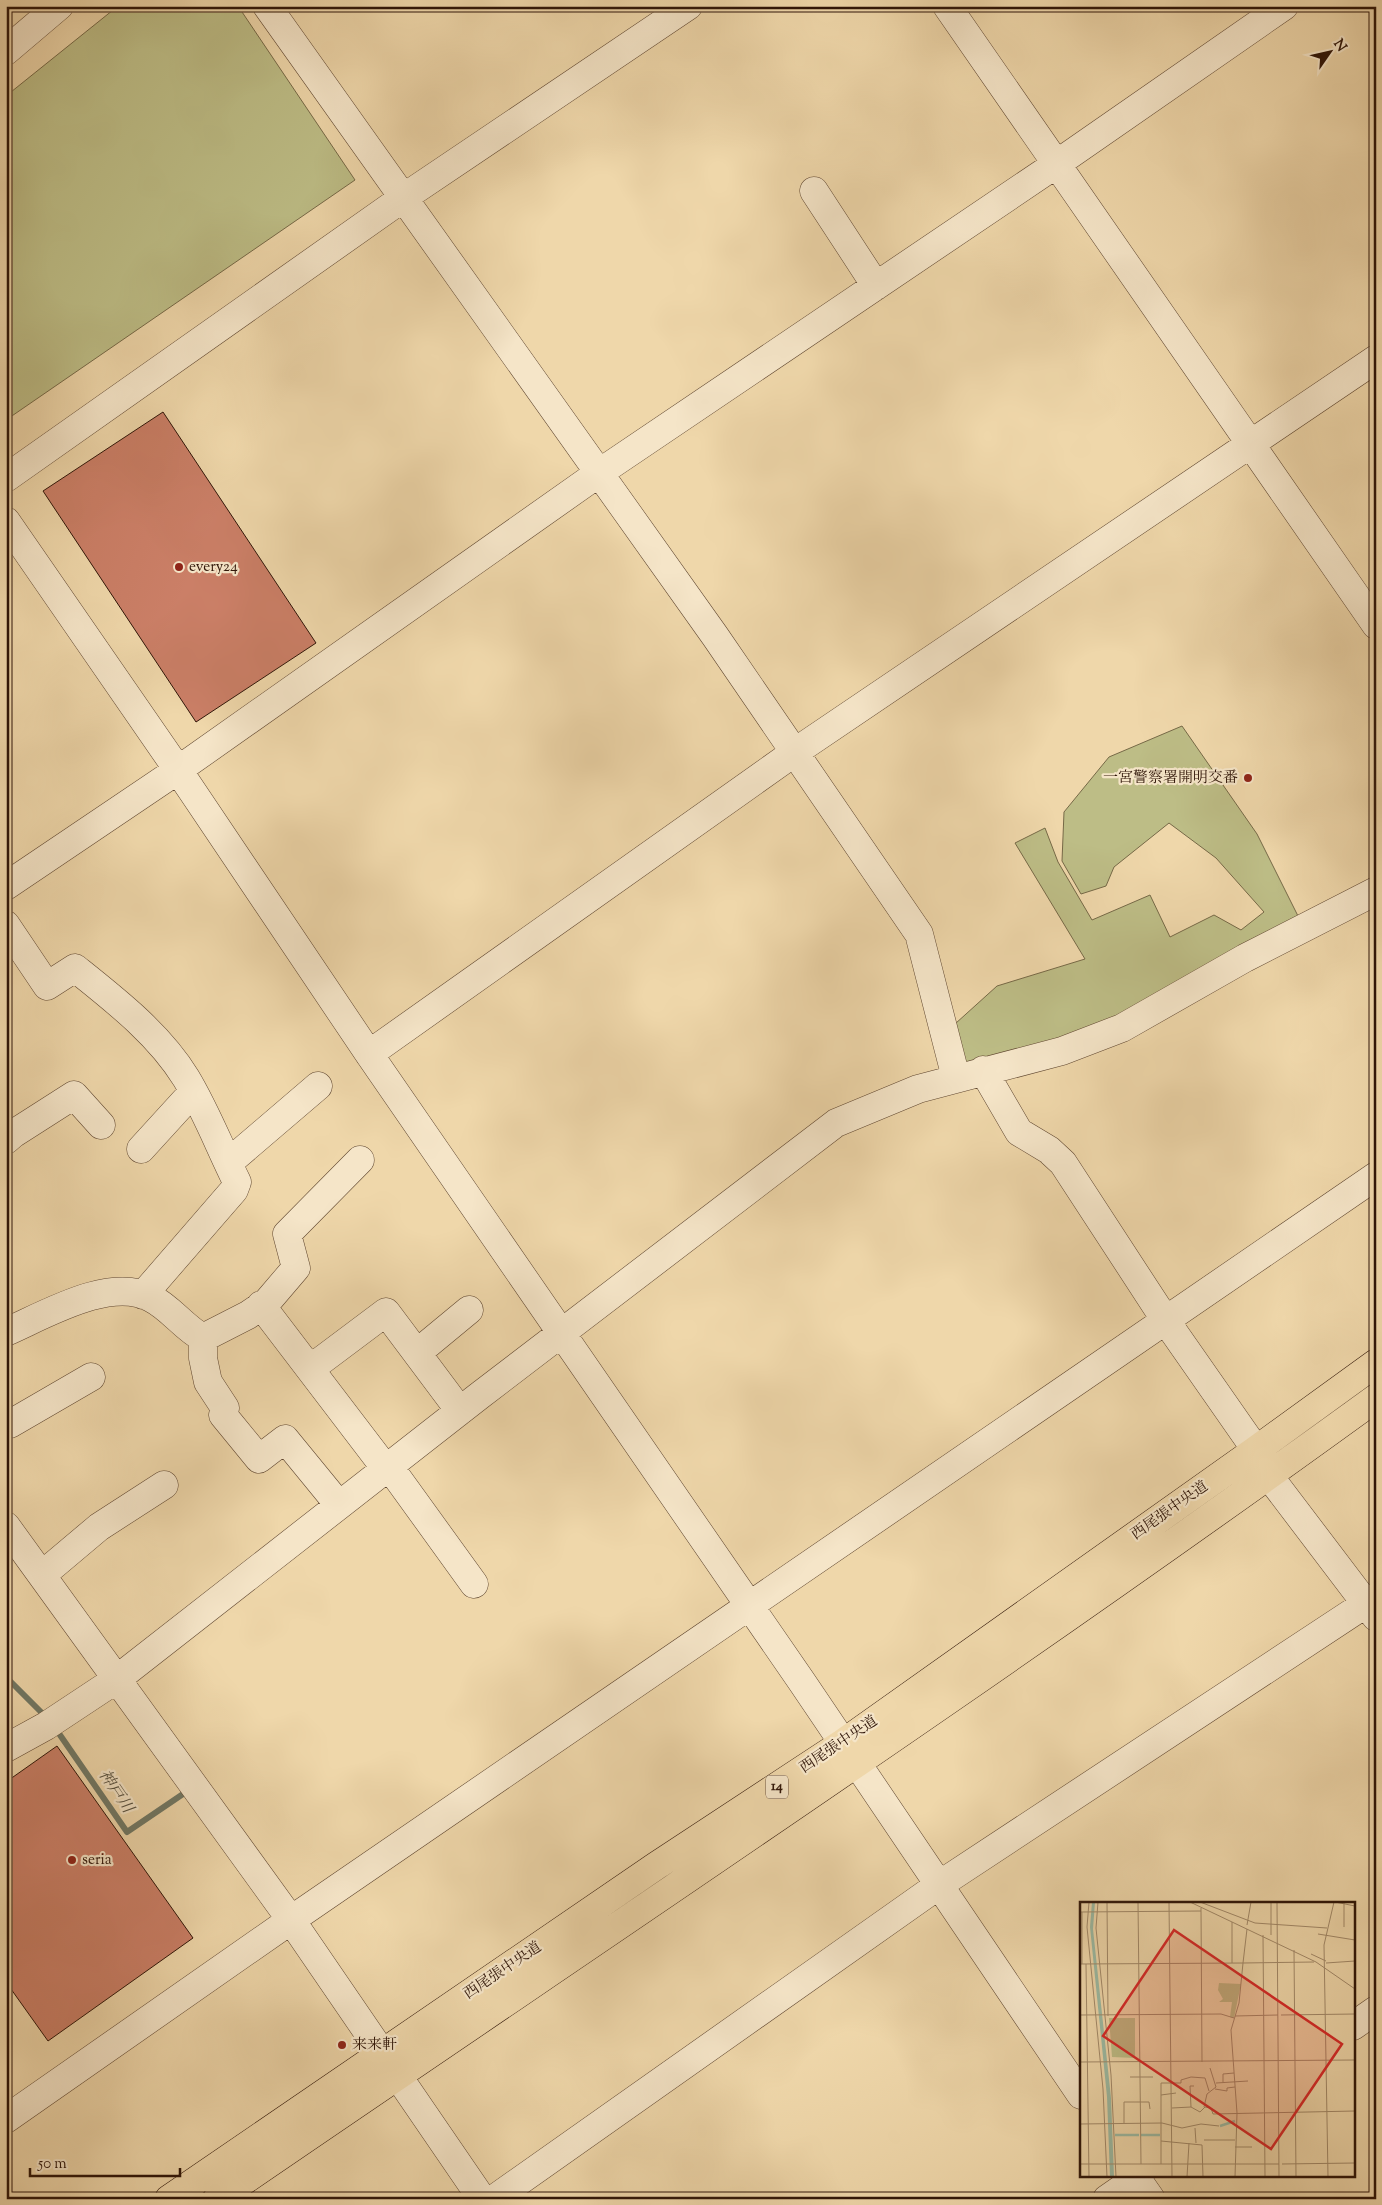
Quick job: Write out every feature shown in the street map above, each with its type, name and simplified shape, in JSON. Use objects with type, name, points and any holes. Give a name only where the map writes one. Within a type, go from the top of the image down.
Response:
[{"type":"main road","name":"西尾張中央道","points":[[217,2199],[398,2075],[850,1753],[1256,1450],[1376,1363]]},
{"type":"main road","name":"西尾張中央道","points":[[169,2199],[656,1866],[850,1753],[1269,1476],[1376,1398]]},
{"type":"street","points":[[6,51],[59,6]]},
{"type":"street","points":[[267,6],[599,473],[795,752],[919,934],[956,1078]]},
{"type":"street","points":[[6,478],[403,198],[688,6]]},
{"type":"street","points":[[947,6],[1055,165],[1376,625]]},
{"type":"street","points":[[6,886],[178,770],[599,473],[1055,165],[1284,6]]},
{"type":"street","points":[[814,191],[876,286]]},
{"type":"street","points":[[369,1054],[795,752],[1376,359]]},
{"type":"street","points":[[6,521],[178,770],[369,1054],[750,1606],[1080,2094]]},
{"type":"street","points":[[6,1748],[46,1726],[117,1679],[562,1332],[836,1123],[918,1088],[1062,1051],[1122,1028],[1245,958],[1376,891]]},
{"type":"street","points":[[6,925],[47,986],[75,968],[140,1023],[165,1049],[193,1092],[237,1182],[234,1190],[143,1295]]},
{"type":"street","points":[[983,1070],[1019,1132],[1049,1150],[1062,1163],[1166,1320],[1256,1450]]},
{"type":"street","points":[[228,1163],[318,1086]]},
{"type":"street","points":[[141,1149],[193,1092]]},
{"type":"street","points":[[6,1140],[74,1095],[101,1125]]},
{"type":"street","points":[[203,1338],[248,1315],[267,1302],[296,1268],[287,1234],[360,1160]]},
{"type":"street","points":[[6,2119],[291,1920],[1376,1176]]},
{"type":"street","points":[[6,1332],[85,1298],[107,1293],[130,1292],[151,1298],[203,1338]]},
{"type":"street","points":[[262,1305],[386,1469],[396,1476],[474,1584]]},
{"type":"street","points":[[417,1353],[469,1310]]},
{"type":"street","points":[[310,1369],[386,1312],[460,1411]]},
{"type":"street","points":[[203,1338],[203,1358],[208,1382],[225,1408],[223,1415],[259,1459],[286,1439],[339,1505]]},
{"type":"street","points":[[7,1424],[92,1377]]},
{"type":"street","points":[[494,2199],[939,1885],[1373,1606],[1269,1476]]},
{"type":"street","points":[[42,1575],[98,1527],[164,1485]]},
{"type":"street","points":[[6,1526],[291,1920],[482,2199]]},
{"type":"street","points":[[1354,2025],[1376,2010]]},
{"type":"street","points":[[1107,2199],[1141,2182]]},
{"type":"green space","points":[[118,6],[238,6],[355,180],[6,420],[6,96]]},
{"type":"green space","points":[[1182,726],[1257,834],[1304,928],[1122,1028],[956,1078],[945,1033],[997,986],[1085,959],[1015,843],[1045,828],[1058,862],[1092,920],[1150,895],[1170,937],[1214,915],[1241,930],[1264,912],[1216,858],[1169,823],[1114,867],[1106,886],[1081,894],[1062,861],[1064,812],[1109,757]]},
{"type":"building","name":"every24","points":[[163,412],[316,643],[196,722],[43,491]]},
{"type":"building","name":"seria","points":[[57,1746],[193,1938],[48,2041],[6,1982],[6,1782]]},
{"type":"waterway","name":"神戸川","points":[[6,1677],[42,1713]]},
{"type":"waterway","name":"神戸川","points":[[60,1735],[127,1832],[183,1794]]},
{"type":"place","name":"every24","points":[[179,567]]},
{"type":"place","name":"一宮警察署開明交番","points":[[1248,778]]},
{"type":"place","name":"seria","points":[[72,1860]]},
{"type":"place","name":"来来軒","points":[[342,2045]]}]
